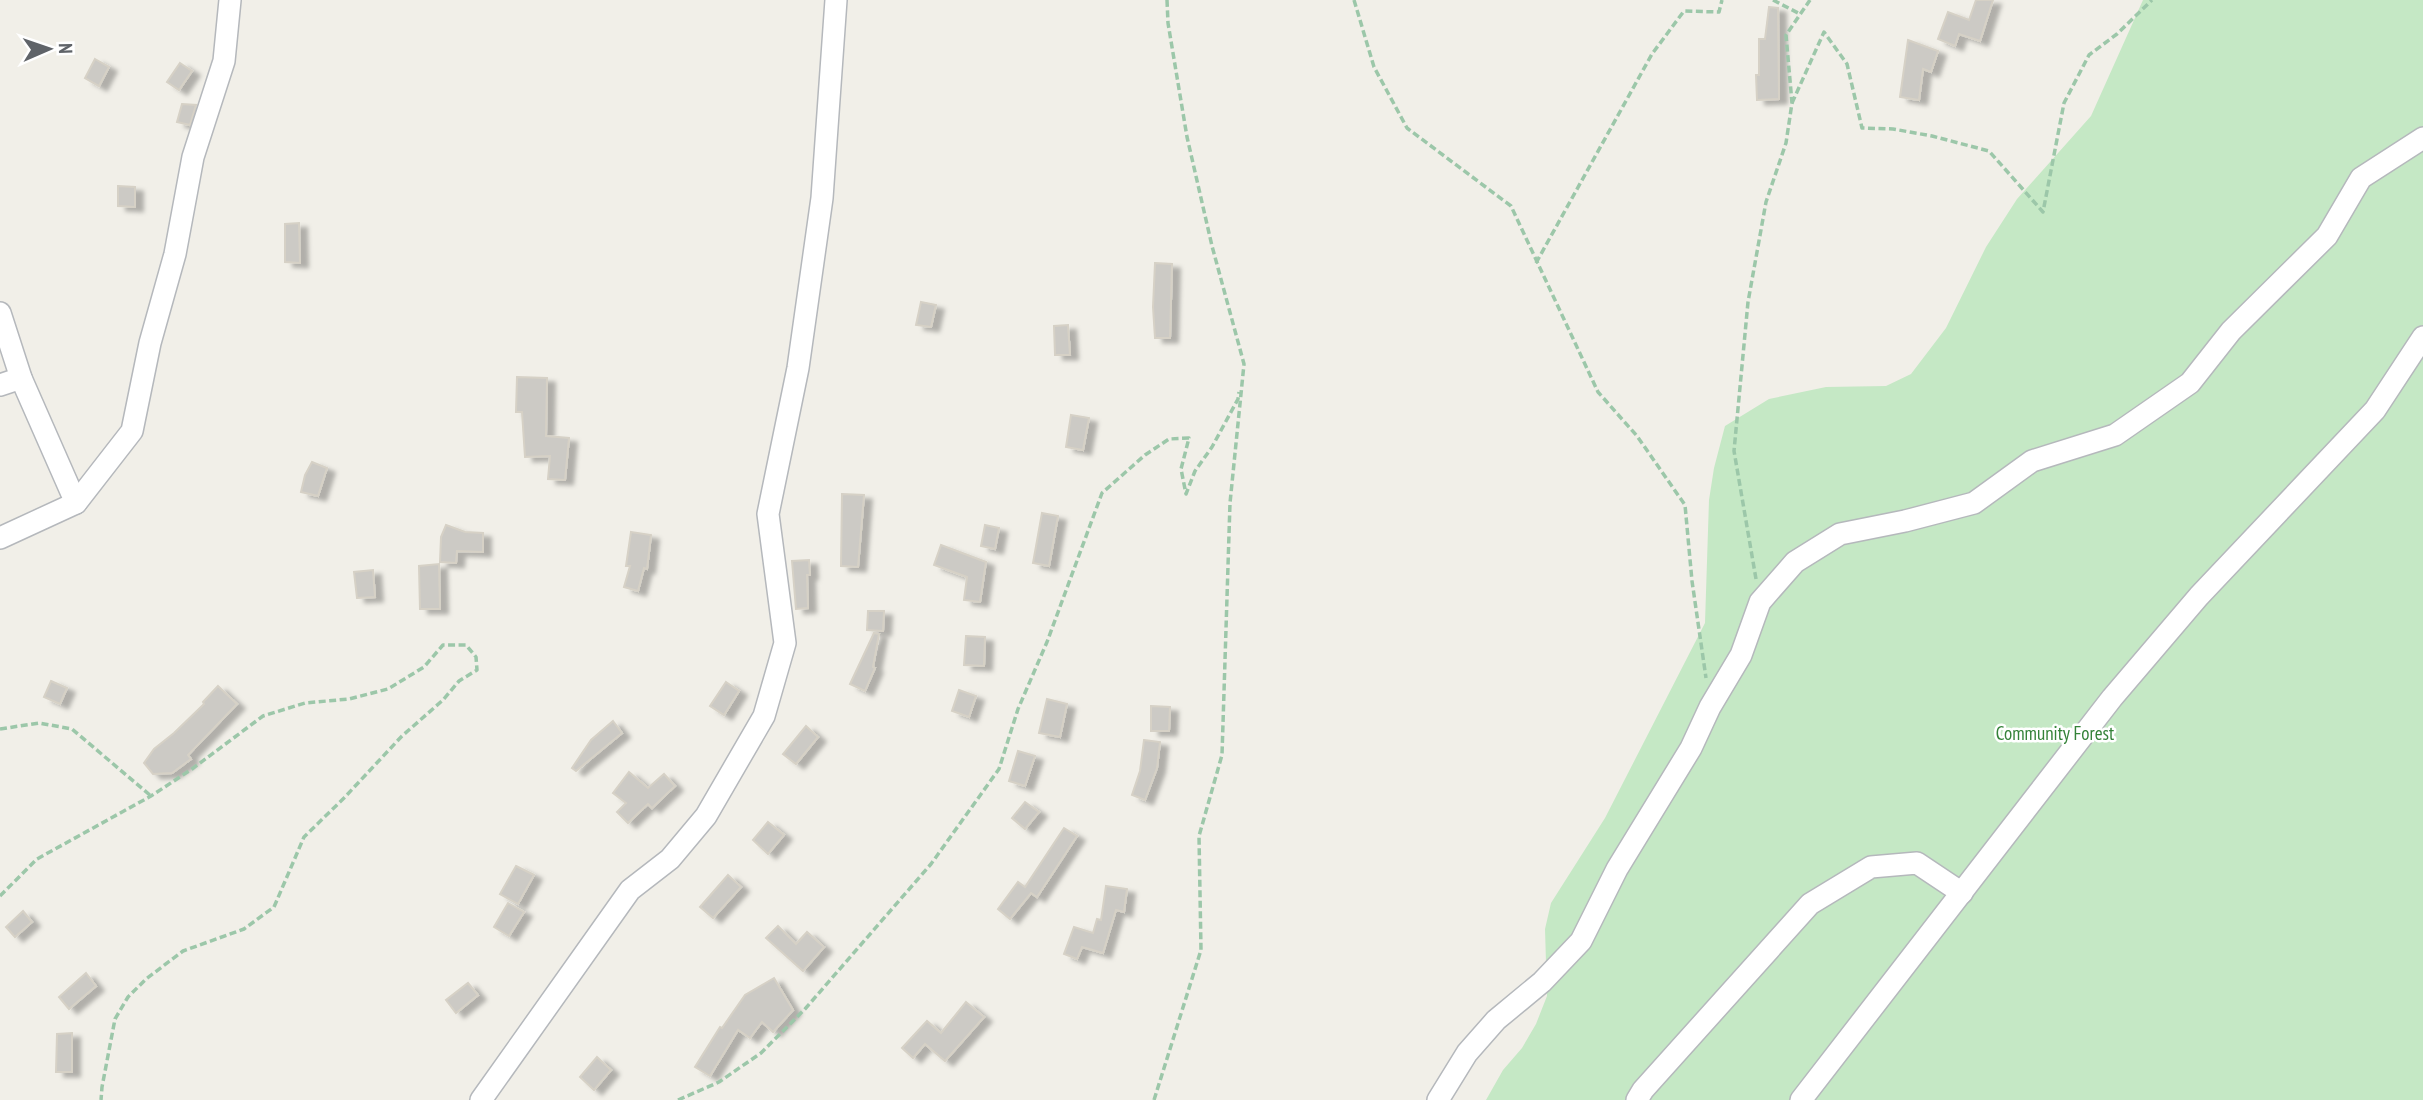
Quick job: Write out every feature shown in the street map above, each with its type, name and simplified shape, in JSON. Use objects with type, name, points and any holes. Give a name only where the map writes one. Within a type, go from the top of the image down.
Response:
[{"type":"street","points":[[0,538],[76,503],[132,431],[150,343],[175,254],[193,157],[224,61],[230,0]]},
{"type":"street","points":[[481,1100],[630,890],[670,859],[706,816],[764,716],[785,643],[768,514],[797,368],[822,198],[836,0]]},
{"type":"street","points":[[1438,1100],[1467,1053],[1496,1020],[1542,982],[1581,942],[1617,869],[1691,748],[1710,707],[1741,654],[1760,602],[1795,562],[1840,534],[1974,503],[2032,461],[2115,435],[2190,383],[2231,331],[2327,236],[2361,178],[2423,138]]},
{"type":"street","points":[[0,313],[21,378],[76,503]]},
{"type":"street","points":[[1801,1100],[2112,698],[2190,606],[2375,410],[2423,337]]},
{"type":"street","points":[[0,385],[21,378]]},
{"type":"street","points":[[1637,1100],[1643,1090],[1810,904],[1871,867],[1917,863],[1962,893]]},
{"type":"path","points":[[1154,1100],[1202,950],[1199,836],[1222,755],[1230,503],[1244,364],[1212,246],[1187,137],[1168,23],[1167,0]]},
{"type":"path","points":[[1354,0],[1374,66],[1407,128],[1511,206],[1598,392],[1637,436],[1685,505],[1692,581],[1710,707]]},
{"type":"path","points":[[1536,263],[1652,54],[1684,11],[1719,12],[1722,0]]},
{"type":"path","points":[[1773,0],[1801,14]]},
{"type":"path","points":[[1760,602],[1734,451],[1748,302],[1766,202],[1786,143],[1792,103],[1786,34],[1810,0]]},
{"type":"path","points":[[1792,103],[1824,32],[1847,64],[1862,128],[1893,129],[1932,136],[1989,151],[2043,212],[2064,103],[2082,67],[2089,55],[2117,34],[2152,0]]},
{"type":"path","points":[[678,1100],[719,1082],[761,1053],[805,1009],[930,864],[999,769],[1018,709],[1047,642],[1102,493],[1145,454],[1170,439],[1189,438],[1181,469],[1186,494],[1195,471],[1212,447],[1238,398],[1244,364]]},
{"type":"path","points":[[0,896],[37,859],[151,796],[262,716],[305,703],[349,699],[388,689],[424,667],[443,645],[466,645],[476,657],[477,670],[460,681],[402,736],[304,836],[274,907],[244,929],[183,951],[146,979],[128,997],[115,1019],[101,1100]]},
{"type":"path","points":[[0,729],[39,723],[72,729],[151,796]]},
{"type":"green space","name":"Community Forest","points":[[2143,0],[2423,0],[2423,1100],[1486,1100],[1503,1070],[1522,1048],[1536,1024],[1547,996],[1545,929],[1551,903],[1605,818],[1705,623],[1709,500],[1725,426],[1769,399],[1826,387],[1886,386],[1911,374],[1946,328],[1986,247],[2017,199],[2091,116]]},
{"type":"building","points":[[1976,0],[1993,0],[1980,41],[1959,34],[1955,46],[1938,39],[1948,12],[1969,20]]},
{"type":"building","points":[[1769,7],[1778,8],[1779,99],[1757,100],[1759,39],[1765,39]]},
{"type":"building","points":[[1908,40],[1938,51],[1931,72],[1923,69],[1919,100],[1900,97]]},
{"type":"building","points":[[95,59],[109,67],[99,86],[85,78]]},
{"type":"building","points":[[180,63],[192,71],[179,90],[167,82]]},
{"type":"building","points":[[182,104],[196,105],[190,125],[177,122]]},
{"type":"building","points":[[118,186],[135,187],[135,207],[118,206]]},
{"type":"building","points":[[299,223],[300,263],[285,262],[285,224]]},
{"type":"building","points":[[1155,263],[1172,264],[1170,338],[1155,338]]},
{"type":"building","points":[[921,302],[936,305],[931,327],[916,325]]},
{"type":"building","points":[[1068,325],[1070,355],[1055,355],[1054,326]]},
{"type":"building","points":[[517,377],[547,378],[546,436],[569,438],[565,480],[548,479],[550,456],[525,457],[522,412],[516,412]]},
{"type":"building","points":[[1071,415],[1089,418],[1083,450],[1066,447]]},
{"type":"building","points":[[312,462],[327,468],[318,496],[301,492]]},
{"type":"building","points":[[842,494],[864,495],[858,567],[841,566]]},
{"type":"building","points":[[1042,513],[1058,516],[1049,566],[1033,563]]},
{"type":"building","points":[[446,525],[465,532],[483,533],[483,552],[457,551],[456,563],[440,562],[441,537]]},
{"type":"building","points":[[985,525],[999,528],[995,549],[981,546]]},
{"type":"building","points":[[631,532],[651,535],[647,569],[644,568],[638,591],[624,587],[630,566],[626,566]]},
{"type":"building","points":[[941,545],[986,562],[980,602],[964,600],[967,577],[934,565]]},
{"type":"building","points":[[809,560],[808,608],[796,609],[792,561]]},
{"type":"building","points":[[439,564],[440,609],[420,609],[419,566]]},
{"type":"building","points":[[373,570],[375,597],[357,598],[354,572]]},
{"type":"building","points":[[868,611],[884,611],[883,631],[867,630]]},
{"type":"building","points":[[874,633],[879,634],[873,667],[875,668],[865,691],[850,684]]},
{"type":"building","points":[[966,636],[985,637],[984,666],[964,665]]},
{"type":"building","points":[[51,681],[67,688],[60,704],[44,697]]},
{"type":"building","points":[[726,682],[739,691],[724,715],[710,706]]},
{"type":"building","points":[[218,686],[237,704],[188,755],[191,759],[172,773],[153,774],[144,763],[154,749],[204,704]]},
{"type":"building","points":[[959,690],[976,696],[969,717],[952,711]]},
{"type":"building","points":[[1047,699],[1067,704],[1060,737],[1039,733]]},
{"type":"building","points":[[1151,706],[1170,707],[1169,731],[1151,731]]},
{"type":"building","points":[[613,721],[622,733],[576,771],[572,768],[591,740]]},
{"type":"building","points":[[806,726],[818,737],[796,764],[783,754]]},
{"type":"building","points":[[1144,740],[1160,742],[1157,768],[1145,800],[1132,795],[1140,771]]},
{"type":"building","points":[[1018,751],[1035,756],[1025,786],[1009,781]]},
{"type":"building","points":[[629,772],[648,788],[664,774],[675,786],[652,808],[648,804],[628,823],[617,812],[626,803],[613,793]]},
{"type":"building","points":[[1025,802],[1039,812],[1025,829],[1012,818]]},
{"type":"building","points":[[768,822],[784,835],[768,854],[753,840]]},
{"type":"building","points":[[1064,828],[1077,836],[1037,897],[1031,893],[1010,919],[998,909],[1018,882],[1025,887]]},
{"type":"building","points":[[516,866],[534,875],[518,904],[500,894]]},
{"type":"building","points":[[728,875],[741,887],[713,918],[700,907]]},
{"type":"building","points":[[1106,886],[1127,889],[1124,912],[1116,910],[1103,953],[1082,947],[1077,959],[1064,954],[1074,927],[1093,933],[1097,919],[1101,920]]},
{"type":"building","points":[[508,903],[524,912],[509,936],[494,927]]},
{"type":"building","points":[[23,911],[32,922],[15,937],[6,927]]},
{"type":"building","points":[[778,926],[796,944],[807,932],[824,947],[803,971],[766,938]]},
{"type":"building","points":[[86,973],[96,986],[69,1009],[59,997]]},
{"type":"building","points":[[774,978],[793,1010],[773,1032],[762,1022],[750,1038],[738,1030],[710,1076],[695,1067],[720,1027],[722,1028],[745,995]]},
{"type":"building","points":[[468,983],[478,995],[456,1013],[446,1000]]},
{"type":"building","points":[[966,1002],[984,1017],[945,1061],[925,1044],[913,1058],[902,1048],[927,1021],[941,1033]]},
{"type":"building","points":[[72,1033],[72,1072],[56,1072],[57,1034]]},
{"type":"building","points":[[597,1057],[611,1070],[594,1090],[580,1077]]}]
